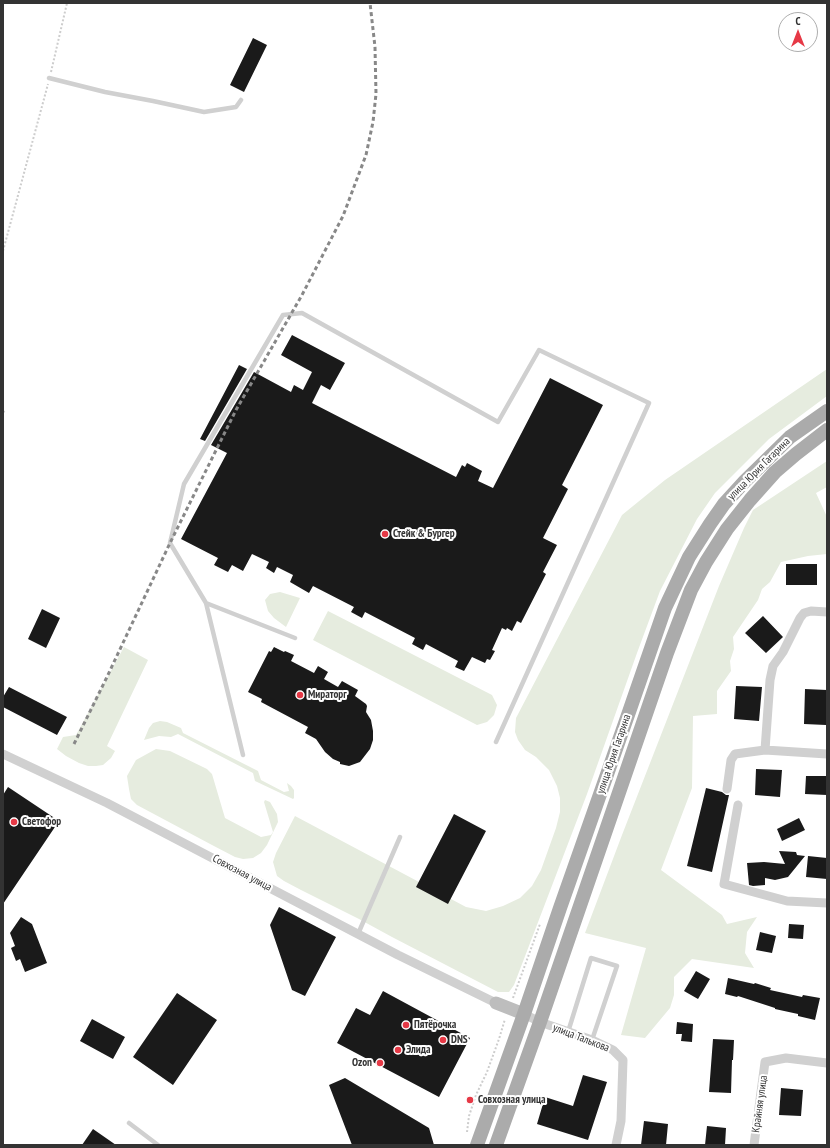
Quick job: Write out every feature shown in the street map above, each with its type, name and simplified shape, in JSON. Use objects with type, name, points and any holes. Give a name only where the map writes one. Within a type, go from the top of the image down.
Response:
[{"type":"main road","name":"улица Юрия Гагарина","points":[[472,1141],[524,1014],[665,608],[689,557],[724,504],[745,481],[790,437],[827,411]]},
{"type":"main road","name":"улица Юрия Гагарина","points":[[496,1145],[667,653],[691,590],[706,562],[727,529],[750,500],[775,472],[827,430]]},
{"type":"street","points":[[765,750],[770,680],[773,666],[783,652],[804,613],[811,611],[827,612]]},
{"type":"street","points":[[727,789],[731,760],[735,754],[765,750],[827,754]]},
{"type":"street","name":"Совхозная улица","points":[[3,754],[107,803],[358,934],[496,1003],[524,1014]]},
{"type":"street","points":[[738,805],[724,884],[787,901],[827,903]]},
{"type":"street","name":"улица Талькова","points":[[524,1014],[540,1022],[592,1040],[613,1050],[623,1060],[621,1121],[616,1145]]},
{"type":"street","name":"Крайняя улица","points":[[754,1145],[765,1062],[786,1058],[827,1063]]},
{"type":"lane","points":[[49,78],[105,92],[204,112],[236,107],[241,100]]},
{"type":"lane","points":[[243,755],[206,603],[170,543],[184,484],[283,315],[302,313],[498,422],[539,350],[649,403],[496,742]]},
{"type":"lane","points":[[206,603],[295,638]]},
{"type":"lane","points":[[358,934],[400,838]]},
{"type":"lane","points":[[568,1032],[591,958],[617,966],[592,1040]]},
{"type":"lane","points":[[129,1123],[158,1145]]},
{"type":"path","points":[[3,251],[49,78],[67,3]]},
{"type":"path","points":[[472,1141],[469,1116],[476,1095],[487,1072],[519,980]]},
{"type":"shaded area","points":[[827,369],[827,396],[769,439],[715,493],[697,519],[660,591],[587,794],[514,985],[509,992],[498,992],[301,890],[277,876],[273,862],[295,816],[466,907],[486,911],[503,906],[520,898],[532,886],[541,870],[556,828],[560,812],[560,798],[557,786],[549,770],[536,757],[525,750],[518,740],[515,732],[516,718],[622,515],[665,480]]},
{"type":"shaded area","points":[[827,461],[827,487],[816,493],[827,517],[827,554],[808,556],[781,562],[770,582],[762,589],[758,600],[733,637],[734,649],[730,661],[731,671],[717,691],[717,714],[693,716],[692,788],[661,870],[722,915],[727,924],[757,917],[747,932],[745,953],[754,968],[692,959],[674,977],[674,995],[670,1008],[645,1038],[621,1035],[646,948],[585,933],[719,586],[753,510]]},
{"type":"shaded area","points":[[280,592],[300,598],[286,627],[274,618],[268,611],[265,600],[270,594]]},
{"type":"shaded area","points":[[328,611],[492,695],[497,705],[494,715],[487,722],[477,725],[313,640]]},
{"type":"shaded area","points":[[124,647],[148,660],[107,746],[115,751],[111,758],[103,765],[88,766],[79,763],[57,749],[63,737],[76,735]]},
{"type":"shaded area","points":[[160,721],[167,722],[181,728],[183,733],[258,771],[261,780],[284,792],[289,791],[287,783],[294,790],[294,798],[293,799],[255,781],[253,773],[178,734],[171,737],[159,736],[144,740],[153,723]]},
{"type":"shaded area","points":[[156,749],[170,751],[207,769],[212,774],[225,818],[261,837],[271,835],[273,832],[264,802],[265,800],[270,802],[277,814],[278,822],[267,845],[261,853],[253,858],[243,859],[235,857],[137,805],[131,799],[127,776],[136,760]]},
{"type":"building","points":[[253,38],[267,45],[244,92],[230,85]]},
{"type":"building","points":[[292,335],[345,363],[330,390],[321,385],[312,403],[456,477],[462,465],[465,467],[467,463],[482,471],[478,481],[493,488],[550,378],[603,405],[562,485],[568,489],[543,538],[557,545],[543,572],[546,574],[521,623],[517,621],[512,631],[507,628],[506,630],[502,628],[492,650],[495,651],[490,660],[487,659],[485,663],[472,657],[464,671],[455,667],[458,661],[426,644],[423,650],[412,644],[415,638],[365,612],[362,618],[351,612],[354,607],[313,586],[309,593],[290,582],[293,575],[277,567],[274,573],[266,568],[269,562],[252,554],[243,571],[232,565],[228,572],[214,565],[218,558],[181,539],[227,453],[211,445],[254,372],[291,392],[294,385],[303,390],[312,372],[281,355]]},
{"type":"building","points":[[239,365],[247,369],[205,441],[200,439]]},
{"type":"building","points":[[786,564],[817,564],[817,585],[786,585]]},
{"type":"building","points":[[42,609],[60,618],[46,648],[28,639]]},
{"type":"building","points":[[763,616],[783,637],[766,653],[745,633]]},
{"type":"building","points":[[274,647],[294,655],[291,661],[314,673],[318,666],[328,672],[324,679],[338,687],[342,681],[358,690],[355,696],[366,704],[366,712],[371,720],[373,731],[373,740],[370,749],[360,762],[349,766],[340,764],[340,762],[333,759],[325,752],[316,739],[305,733],[308,727],[261,702],[262,699],[248,692],[269,651],[271,652]]},
{"type":"building","points":[[736,686],[762,687],[759,721],[734,719]]},
{"type":"building","points":[[9,687],[67,717],[57,735],[3,707],[3,697]]},
{"type":"building","points":[[805,689],[827,690],[826,725],[804,724]]},
{"type":"building","points":[[756,769],[782,770],[780,797],[755,795]]},
{"type":"building","points":[[806,776],[827,776],[827,795],[805,794]]},
{"type":"building","points":[[8,787],[59,821],[3,904],[3,795]]},
{"type":"building","points":[[706,788],[729,795],[712,872],[687,866]]},
{"type":"building","points":[[454,814],[486,831],[448,904],[416,887]]},
{"type":"building","points":[[799,818],[805,830],[782,841],[777,829]]},
{"type":"building","points":[[779,851],[796,852],[797,855],[805,856],[788,877],[775,880],[765,878],[765,885],[749,885],[747,863],[764,862],[785,864]]},
{"type":"building","points":[[808,856],[827,858],[827,879],[806,877]]},
{"type":"building","points":[[279,907],[336,937],[305,996],[292,990],[270,925]]},
{"type":"building","points":[[21,917],[32,924],[47,963],[25,972],[20,959],[16,961],[11,948],[15,946],[10,933]]},
{"type":"building","points":[[789,924],[804,925],[803,939],[788,938]]},
{"type":"building","points":[[760,932],[776,936],[772,953],[756,950]]},
{"type":"building","points":[[696,971],[710,979],[698,999],[684,991]]},
{"type":"building","points":[[728,978],[755,983],[771,988],[770,990],[802,997],[803,995],[820,998],[815,1020],[798,1016],[798,1014],[775,1009],[738,996],[725,994]]},
{"type":"building","points":[[383,991],[470,1038],[439,1097],[337,1043],[356,1008],[370,1015]]},
{"type":"building","points":[[177,993],[217,1020],[173,1085],[133,1057]]},
{"type":"building","points":[[92,1019],[125,1037],[113,1059],[80,1041]]},
{"type":"building","points":[[677,1022],[693,1024],[692,1042],[681,1041],[682,1034],[676,1034]]},
{"type":"building","points":[[713,1039],[734,1040],[731,1093],[709,1092]]},
{"type":"building","points":[[583,1075],[607,1082],[588,1140],[537,1124],[545,1097],[573,1106]]},
{"type":"building","points":[[345,1078],[429,1128],[434,1145],[352,1145],[329,1085]]},
{"type":"building","points":[[781,1088],[803,1090],[801,1116],[779,1115]]},
{"type":"building","points":[[644,1121],[668,1124],[666,1145],[641,1145]]},
{"type":"building","points":[[707,1126],[726,1128],[725,1145],[705,1145]]},
{"type":"building","points":[[93,1129],[116,1145],[82,1145]]},
{"type":"railway","points":[[74,744],[170,543],[236,410],[302,295],[343,216],[366,155],[373,122],[376,94],[375,47],[370,3]]},
{"type":"place","name":"Стейк & Бургер","points":[[385,534]]},
{"type":"place","name":"Мираторг","points":[[300,695]]},
{"type":"place","name":"Светофор","points":[[14,822]]},
{"type":"place","name":"Пятёрочка","points":[[406,1025]]},
{"type":"place","name":"DNS","points":[[443,1040]]},
{"type":"place","name":"Элида","points":[[398,1050]]},
{"type":"place","name":"Ozon","points":[[380,1063]]},
{"type":"place","name":"Совхозная улица","points":[[470,1100]]}]
